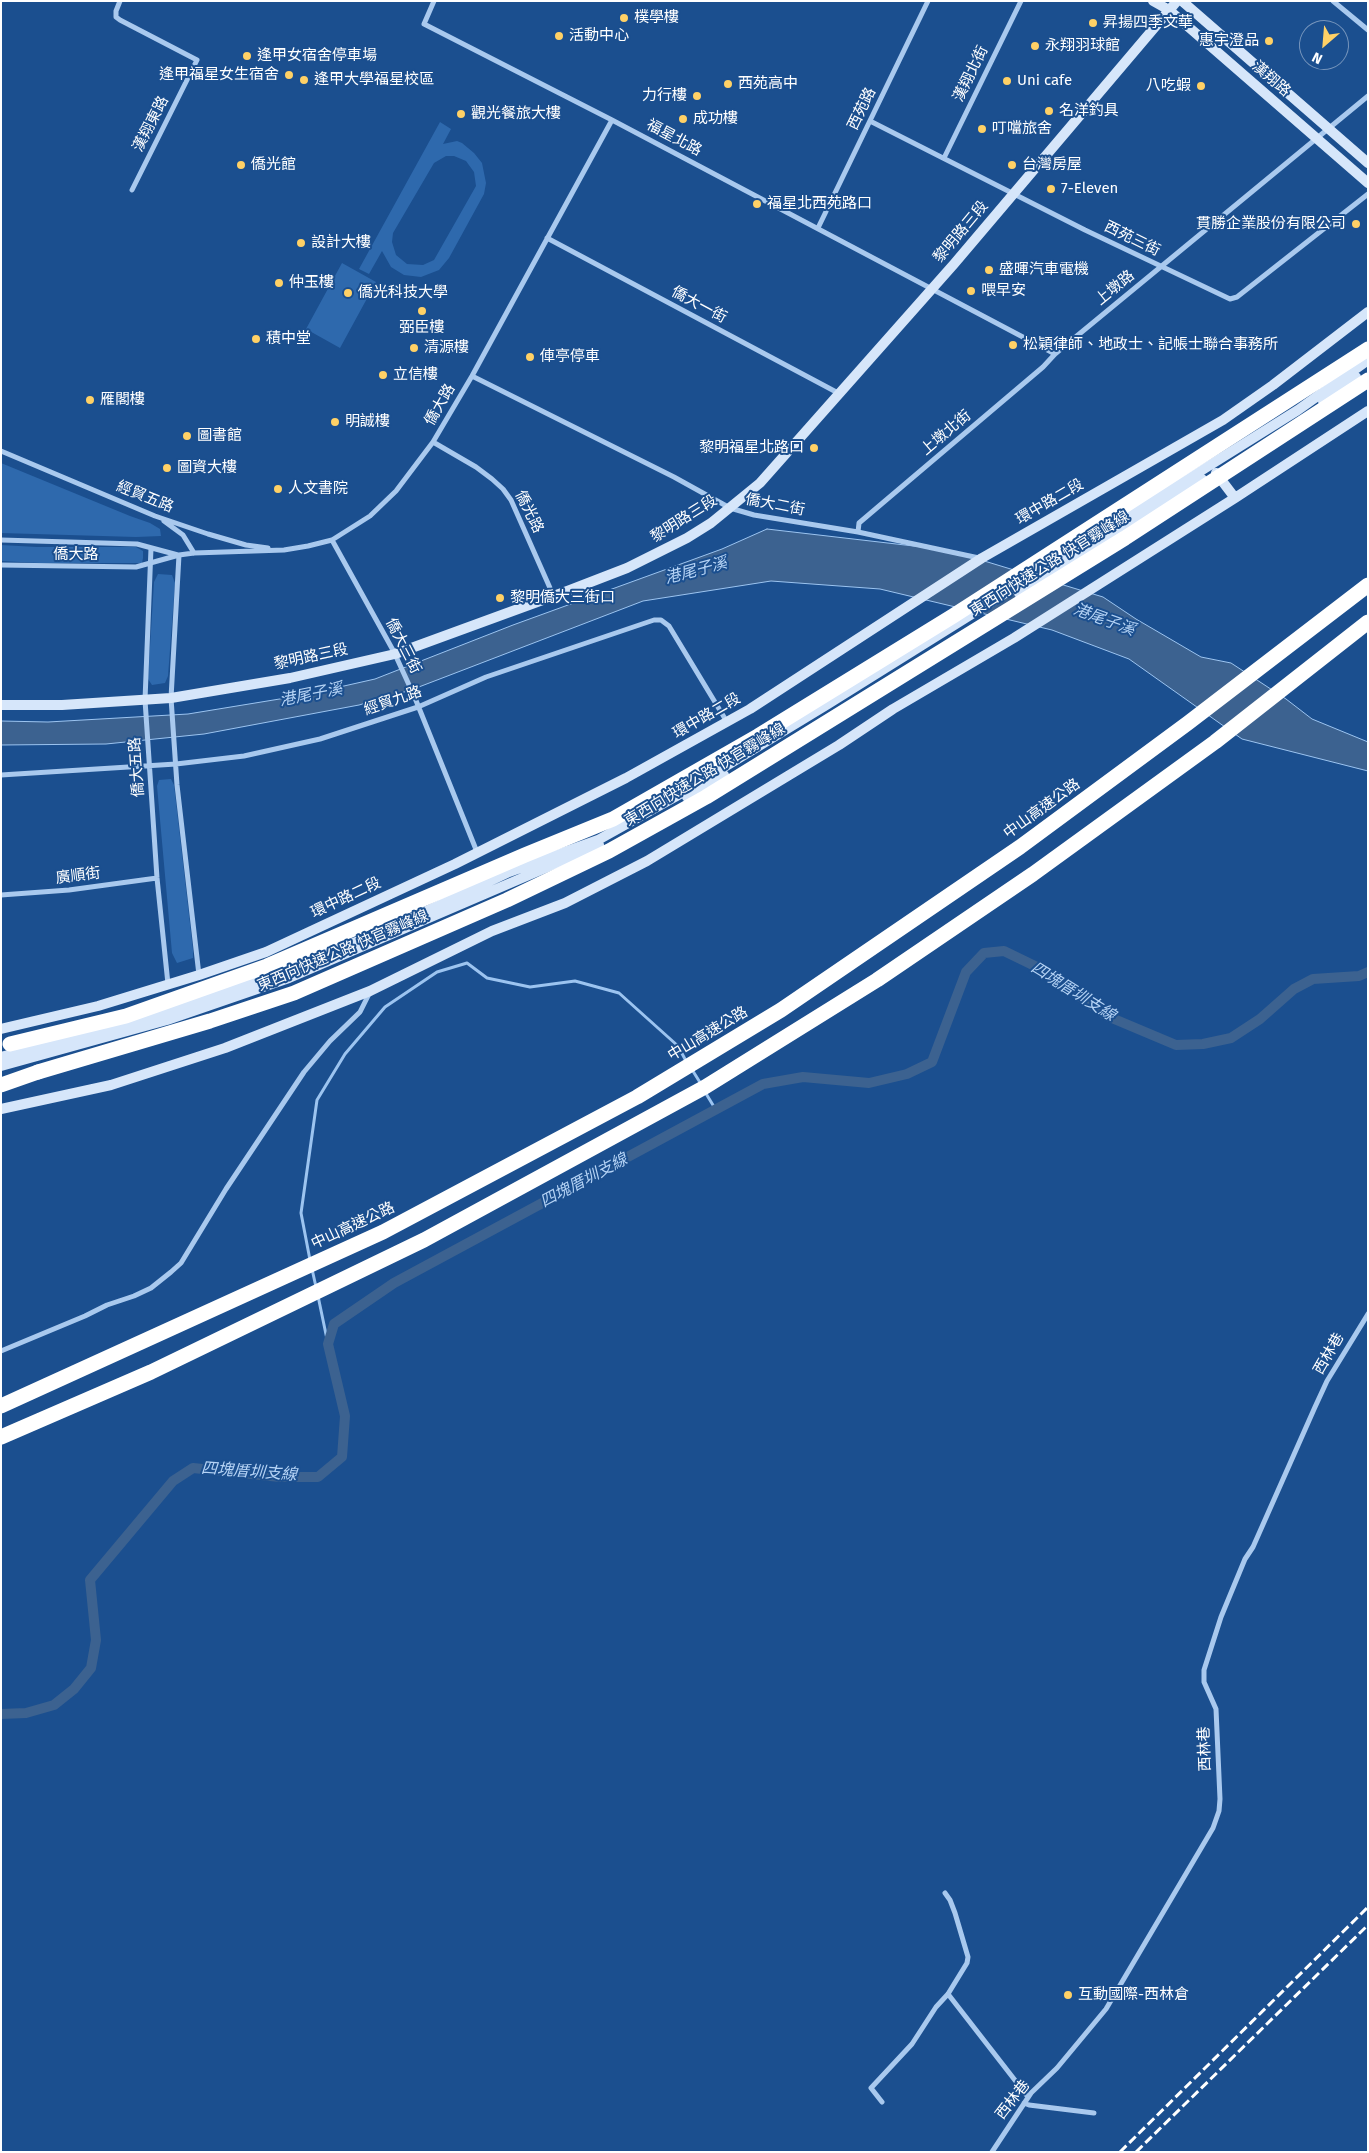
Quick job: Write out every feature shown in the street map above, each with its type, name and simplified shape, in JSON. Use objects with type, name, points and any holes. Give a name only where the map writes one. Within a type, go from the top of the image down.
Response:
[{"type":"highway","name":"東西向快速公路 快官霧峰線","points":[[4,1045],[126,1016],[267,966],[613,819],[758,736],[953,616],[1368,349]]},
{"type":"highway","name":"東西向快速公路 快官霧峰線","points":[[1,1078],[38,1072],[201,1024],[294,993],[507,900],[609,851],[706,798],[1109,548],[1368,380]]},
{"type":"highway","name":"中山高速公路","points":[[1,1406],[383,1232],[637,1097],[781,1010],[1020,848],[1319,624],[1368,584]]},
{"type":"highway","points":[[1,1437],[151,1372],[424,1240],[705,1088],[877,980],[1024,880],[1215,742],[1368,622]]},
{"type":"highway","points":[[1,1085],[38,1072]]},
{"type":"street","name":"漢翔東路","points":[[120,1],[116,17],[198,60],[132,190]]},
{"type":"street","name":"福星北路","points":[[434,1],[424,24],[612,120],[932,288]]},
{"type":"street","name":"西苑路","points":[[818,228],[928,1]]},
{"type":"street","name":"漢翔北街","points":[[944,158],[1021,1]]},
{"type":"street","name":"漢翔路","points":[[1153,1],[1169,10],[1368,183]]},
{"type":"street","name":"黎明路三段","points":[[1,705],[62,706],[171,698],[290,678],[395,654],[554,597],[663,551],[687,538],[730,508],[760,483],[932,288],[1177,1]]},
{"type":"street","name":"漢翔路","points":[[1182,1],[1368,163]]},
{"type":"street","points":[[1333,1],[1368,30]]},
{"type":"street","name":"上墩路","points":[[1055,354],[1368,96]]},
{"type":"street","name":"僑大路","points":[[1,565],[136,568],[179,555],[194,553],[284,550],[332,540],[370,516],[396,491],[433,442],[472,376],[612,120]]},
{"type":"street","name":"西苑三街","points":[[870,122],[1161,267],[1230,299],[1237,297],[1368,194]]},
{"type":"street","name":"僑大一街","points":[[547,238],[840,394]]},
{"type":"street","points":[[932,288],[1055,354]]},
{"type":"street","name":"環中路二段","points":[[1,1030],[98,1006],[266,952],[477,852],[626,778],[750,709],[982,558],[1193,438],[1273,385],[1368,312]]},
{"type":"street","name":"上墩北街","points":[[858,532],[860,523],[1043,367],[1055,354]]},
{"type":"street","points":[[1,1066],[168,1020],[289,978],[398,933],[499,886],[586,852],[701,790],[1045,577],[1213,468],[1368,360]]},
{"type":"street","points":[[1,1057],[105,1031],[211,998],[380,933],[509,872],[598,840],[675,797],[1032,577],[1321,403],[1368,369]]},
{"type":"street","name":"僑大二街","points":[[472,376],[666,472],[730,508],[754,515],[858,532],[982,558]]},
{"type":"street","points":[[1,1109],[111,1085],[226,1048],[370,991],[492,931],[565,904],[647,861],[839,745],[893,709],[1014,638],[1368,411]]},
{"type":"street","points":[[1193,438],[1235,498]]},
{"type":"street","name":"僑光路","points":[[433,442],[492,478],[503,489],[511,500],[554,597]]},
{"type":"street","name":"經貿五路","points":[[1,451],[155,516],[246,545],[284,550]]},
{"type":"street","points":[[155,516],[183,534],[194,553]]},
{"type":"street","name":"僑大路","points":[[1,540],[137,544],[179,555]]},
{"type":"street","name":"僑大三街","points":[[332,540],[395,654],[477,852]]},
{"type":"street","name":"僑大五路","points":[[151,548],[145,700],[157,878],[168,984]]},
{"type":"street","points":[[179,555],[171,698],[176,764],[199,975]]},
{"type":"street","name":"經貿九路","points":[[1,775],[176,764],[244,756],[320,739],[418,707],[486,678],[650,621],[661,620],[670,626],[727,722]]},
{"type":"street","name":"廣順街","points":[[1,895],[69,890],[157,878]]},
{"type":"street","points":[[1,1351],[151,1288],[181,1263],[226,1189],[304,1072],[330,1041],[360,1012],[370,991]]},
{"type":"street","name":"西林巷","points":[[992,2152],[1028,2098],[1057,2068],[1106,2010],[1146,1944],[1217,1818],[1220,1799],[1216,1710],[1204,1682],[1204,1670],[1221,1617],[1245,1559],[1253,1547],[1315,1407],[1327,1381],[1368,1314]]},
{"type":"street","points":[[882,2102],[871,2088],[912,2044],[964,1969],[968,1956],[953,1906],[945,1893]]},
{"type":"street","points":[[948,1994],[1028,2098]]},
{"type":"street","points":[[1024,2103],[1094,2113]]},
{"type":"shaded area","points":[[440,122],[451,129],[443,144],[457,141],[474,153],[482,163],[486,183],[484,194],[449,258],[439,270],[421,277],[404,275],[391,267],[382,251],[369,274],[359,269]],"holes":[[[446,156],[454,156],[466,161],[474,172],[476,186],[434,260],[423,265],[407,264],[396,255],[392,242],[393,233],[434,163]]]},
{"type":"shaded area","points":[[342,263],[376,282],[340,348],[306,329]]},
{"type":"shaded area","points":[[1,463],[150,523],[160,529],[161,536],[1,533]]},
{"type":"shaded area","points":[[1,545],[136,547],[143,551],[143,558],[142,563],[1,561]]},
{"type":"shaded area","points":[[158,574],[172,575],[175,583],[168,676],[165,683],[152,685],[148,679],[154,582]]},
{"type":"shaded area","points":[[171,779],[174,785],[193,950],[193,958],[177,963],[172,953],[157,786],[159,780]]},
{"type":"water","name":"港尾子溪","points":[[767,529],[948,550],[1103,597],[1136,619],[1201,657],[1231,663],[1286,699],[1312,719],[1368,742],[1368,771],[1242,739],[1129,659],[1052,630],[880,589],[771,581],[643,601],[411,690],[359,705],[204,734],[106,744],[1,745],[1,721],[48,722],[188,714],[304,695],[375,679],[513,625],[722,549]]},
{"type":"waterway","name":"四塊厝圳支線","points":[[1,1714],[26,1713],[54,1705],[74,1689],[91,1668],[96,1640],[90,1580],[173,1481],[193,1468],[280,1477],[318,1477],[342,1457],[345,1416],[328,1344],[334,1324],[394,1283],[763,1084],[803,1077],[869,1083],[907,1074],[932,1062],[966,972],[984,953],[1004,951],[1039,968],[1107,1016],[1176,1045],[1203,1044],[1231,1038],[1260,1019],[1294,989],[1313,979],[1359,976],[1368,972]]},
{"type":"waterway","points":[[310,1260],[301,1213],[317,1100],[345,1054],[385,1007],[437,972],[467,963],[487,978],[530,987],[575,981],[619,993],[678,1046],[686,1061]]},
{"type":"waterway","points":[[691,1068],[701,1084]]},
{"type":"waterway","points":[[705,1092],[716,1110]]},
{"type":"waterway","points":[[312,1269],[316,1287]]},
{"type":"waterway","points":[[318,1296],[328,1344]]},
{"type":"railway","points":[[1120,2152],[1368,1907]]},
{"type":"railway","points":[[1136,2152],[1368,1925]]},
{"type":"place","name":"樸學樓","points":[[624,18]]},
{"type":"place","name":"昇揚四季文華","points":[[1093,23]]},
{"type":"place","name":"活動中心","points":[[559,36]]},
{"type":"place","name":"惠宇澄品","points":[[1269,41]]},
{"type":"place","name":"永翔羽球館","points":[[1035,46]]},
{"type":"place","name":"逢甲女宿舍停車場","points":[[247,56]]},
{"type":"place","name":"逢甲福星女生宿舍","points":[[289,75]]},
{"type":"place","name":"逢甲大學福星校區","points":[[304,80]]},
{"type":"place","name":"Uni cafe","points":[[1007,81]]},
{"type":"place","name":"西苑高中","points":[[728,84]]},
{"type":"place","name":"八吃蝦","points":[[1201,86]]},
{"type":"place","name":"力行樓","points":[[697,96]]},
{"type":"place","name":"名洋釣具","points":[[1049,111]]},
{"type":"place","name":"觀光餐旅大樓","points":[[461,114]]},
{"type":"place","name":"成功樓","points":[[683,119]]},
{"type":"place","name":"叮噹旅舍","points":[[982,129]]},
{"type":"place","name":"僑光館","points":[[241,165]]},
{"type":"place","name":"台灣房屋","points":[[1012,165]]},
{"type":"place","name":"7-Eleven","points":[[1051,189]]},
{"type":"place","name":"福星北西苑路口","points":[[757,204]]},
{"type":"place","name":"貫勝企業股份有限公司","points":[[1356,224]]},
{"type":"place","name":"設計大樓","points":[[301,243]]},
{"type":"place","name":"盛暉汽車電機","points":[[989,270]]},
{"type":"place","name":"仲玉樓","points":[[279,283]]},
{"type":"place","name":"喂早安","points":[[971,291]]},
{"type":"place","name":"僑光科技大學","points":[[348,293]]},
{"type":"place","name":"弼臣樓","points":[[422,311]]},
{"type":"place","name":"積中堂","points":[[256,339]]},
{"type":"place","name":"松穎律師、地政士、記帳士聯合事務所","points":[[1013,345]]},
{"type":"place","name":"清源樓","points":[[414,348]]},
{"type":"place","name":"俥亭停車","points":[[530,357]]},
{"type":"place","name":"立信樓","points":[[383,375]]},
{"type":"place","name":"雁閣樓","points":[[90,400]]},
{"type":"place","name":"明誠樓","points":[[335,422]]},
{"type":"place","name":"圖書館","points":[[187,436]]},
{"type":"place","name":"黎明福星北路口","points":[[814,448]]},
{"type":"place","name":"圖資大樓","points":[[167,468]]},
{"type":"place","name":"人文書院","points":[[278,489]]},
{"type":"place","name":"黎明僑大三街口","points":[[500,598]]},
{"type":"place","name":"互動國際-西林倉","points":[[1068,1995]]}]
